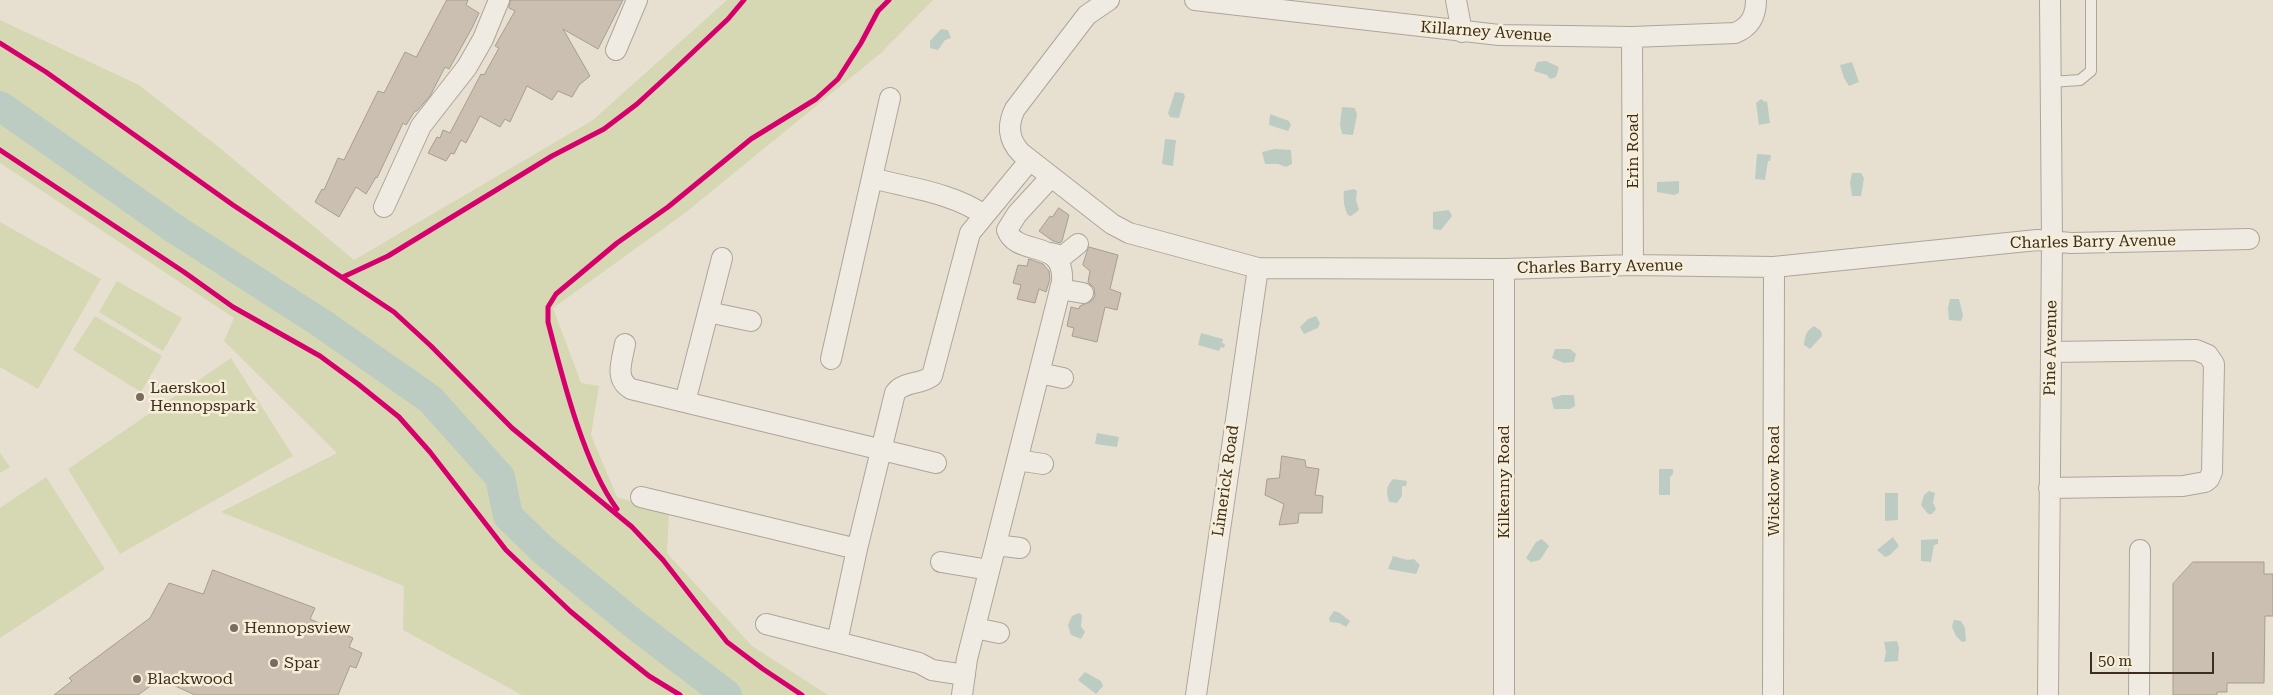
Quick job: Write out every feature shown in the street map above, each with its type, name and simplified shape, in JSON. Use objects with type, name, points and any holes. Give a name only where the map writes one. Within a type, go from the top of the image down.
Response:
[{"type":"street","points":[[384,207],[421,126],[467,67],[483,40],[499,0]]},
{"type":"street","points":[[616,50],[637,0]]},
{"type":"street","name":"Charles Barry Avenue","points":[[1109,0],[1087,14],[1012,116],[1010,129],[1012,143],[1030,160],[1112,224],[1129,233],[1258,268],[1504,269],[1633,265],[1774,267],[2037,240],[2071,243],[2249,239]]},
{"type":"street","name":"Killarney Avenue","points":[[1196,0],[1462,32],[1499,35],[1632,37],[1735,33],[1748,26],[1753,18],[1756,0]]},
{"type":"street","points":[[1456,0],[1462,32]]},
{"type":"street","name":"Pine Avenue","points":[[2048,695],[2052,241],[2050,0]]},
{"type":"street","name":"Erin Road","points":[[1632,37],[1633,265]]},
{"type":"street","points":[[830,359],[890,98]]},
{"type":"street","points":[[991,225],[1030,160]]},
{"type":"street","points":[[837,642],[857,549],[895,393],[898,388],[922,382],[932,376],[970,233],[991,225],[1008,230],[1017,214],[1051,176]]},
{"type":"street","points":[[872,178],[972,206],[991,225],[1025,244],[1050,253],[1063,256],[1078,244]]},
{"type":"street","points":[[962,695],[961,664],[974,628],[977,589],[989,556],[1026,393],[1039,373],[1047,307],[1060,289],[1062,275],[1060,266],[1056,258],[1050,253]]},
{"type":"street","points":[[685,402],[722,258]]},
{"type":"street","name":"Wicklow Road","points":[[1773,695],[1774,267]]},
{"type":"street","name":"Limerick Road","points":[[1196,695],[1258,268]]},
{"type":"street","name":"Kilkenny Road","points":[[1504,269],[1504,695]]},
{"type":"street","points":[[1060,289],[1083,293]]},
{"type":"street","points":[[708,312],[752,321]]},
{"type":"street","points":[[625,344],[619,374],[621,380],[631,389],[936,464]]},
{"type":"street","points":[[2049,488],[2182,486],[2205,482],[2209,479],[2212,472],[2214,364],[2208,355],[2196,350],[2051,352]]},
{"type":"street","points":[[1039,373],[1063,378]]},
{"type":"street","points":[[1009,471],[1043,464]]},
{"type":"street","points":[[641,497],[857,549]]},
{"type":"street","points":[[941,562],[989,556],[1020,548]]},
{"type":"street","points":[[2139,695],[2140,550]]},
{"type":"street","points":[[766,624],[919,663],[932,670],[961,664]]},
{"type":"street","points":[[974,628],[999,633]]},
{"type":"lane","points":[[2051,82],[2080,80],[2091,71],[2091,0]]},
{"type":"green space","points":[[727,0],[933,0],[881,53],[685,213],[553,308],[581,383],[599,386],[591,435],[617,497],[669,513],[667,553],[752,646],[828,695],[522,695],[403,630],[404,586],[221,512],[337,453],[224,341],[234,318],[0,163],[0,20],[139,85],[221,149],[354,260],[593,120]]},
{"type":"green space","points":[[0,222],[101,279],[38,389],[0,367]]},
{"type":"green space","points":[[117,281],[182,318],[163,351],[99,312]]},
{"type":"green space","points":[[95,316],[162,356],[141,392],[73,350]]},
{"type":"green space","points":[[231,358],[293,456],[120,554],[68,469]]},
{"type":"green space","points":[[0,453],[10,467],[0,473]]},
{"type":"green space","points":[[46,477],[105,569],[0,638],[0,508]]},
{"type":"shaded area","points":[[941,29],[948,30],[951,38],[945,40],[938,50],[930,48],[930,41]]},
{"type":"shaded area","points":[[1546,61],[1559,67],[1556,77],[1550,79],[1547,75],[1534,71],[1537,62]]},
{"type":"shaded area","points":[[1852,62],[1859,82],[1849,86],[1840,65]]},
{"type":"shaded area","points":[[1175,92],[1183,93],[1185,96],[1179,118],[1170,117],[1168,113]]},
{"type":"shaded area","points":[[1761,99],[1765,102],[1767,101],[1770,123],[1759,125],[1756,103]]},
{"type":"shaded area","points":[[1342,107],[1355,108],[1357,115],[1353,135],[1342,134],[1340,124]]},
{"type":"shaded area","points":[[1270,114],[1289,121],[1291,125],[1288,131],[1269,125]]},
{"type":"shaded area","points":[[1165,139],[1176,140],[1173,166],[1162,164]]},
{"type":"shaded area","points":[[1275,149],[1291,150],[1292,164],[1286,167],[1278,164],[1265,164],[1262,152]]},
{"type":"shaded area","points":[[1757,154],[1771,155],[1770,161],[1768,161],[1765,180],[1755,179]]},
{"type":"shaded area","points":[[1852,173],[1861,173],[1864,178],[1861,196],[1852,196],[1850,183]]},
{"type":"shaded area","points":[[1679,181],[1679,193],[1674,195],[1657,192],[1657,182]]},
{"type":"shaded area","points":[[1354,189],[1357,191],[1356,200],[1359,210],[1351,216],[1348,215],[1346,209],[1344,191]]},
{"type":"shaded area","points":[[1449,210],[1452,216],[1441,230],[1433,229],[1433,212]]},
{"type":"shaded area","points":[[1950,299],[1959,299],[1963,315],[1961,321],[1949,320],[1948,308]]},
{"type":"shaded area","points":[[1316,316],[1320,323],[1318,328],[1304,334],[1300,327],[1308,319]]},
{"type":"shaded area","points":[[1814,326],[1821,331],[1822,336],[1810,349],[1804,345],[1805,339],[1808,332]]},
{"type":"shaded area","points":[[1201,333],[1223,339],[1224,348],[1221,347],[1219,351],[1198,345]]},
{"type":"shaded area","points":[[1555,349],[1570,349],[1576,354],[1574,362],[1564,363],[1552,358]]},
{"type":"shaded area","points":[[1562,395],[1574,395],[1575,406],[1570,409],[1554,409],[1551,398]]},
{"type":"shaded area","points":[[1097,433],[1119,437],[1117,447],[1095,444]]},
{"type":"shaded area","points":[[1659,469],[1673,469],[1673,474],[1670,477],[1670,495],[1659,495]]},
{"type":"shaded area","points":[[1393,479],[1407,481],[1406,486],[1402,486],[1402,496],[1397,503],[1389,502],[1387,495],[1387,489]]},
{"type":"shaded area","points":[[1929,491],[1935,493],[1933,503],[1936,509],[1932,514],[1928,514],[1921,505],[1924,495]]},
{"type":"shaded area","points":[[1885,493],[1898,493],[1898,520],[1885,521]]},
{"type":"shaded area","points":[[1893,537],[1899,546],[1890,555],[1885,557],[1877,550]]},
{"type":"shaded area","points":[[1542,539],[1549,546],[1540,560],[1531,562],[1526,558],[1536,542]]},
{"type":"shaded area","points":[[1938,539],[1938,544],[1934,545],[1931,562],[1921,561],[1921,540]]},
{"type":"shaded area","points":[[1393,556],[1408,560],[1414,559],[1420,565],[1416,574],[1388,569]]},
{"type":"shaded area","points":[[1334,611],[1350,621],[1346,627],[1339,623],[1330,622],[1329,618]]},
{"type":"shaded area","points":[[1079,613],[1082,615],[1081,626],[1085,632],[1081,639],[1071,635],[1068,625],[1072,616]]},
{"type":"shaded area","points":[[1954,620],[1961,621],[1965,628],[1966,641],[1962,642],[1956,636],[1952,627]]},
{"type":"shaded area","points":[[1897,641],[1899,648],[1898,661],[1884,662],[1886,652],[1884,642]]},
{"type":"shaded area","points":[[1085,672],[1101,681],[1103,686],[1096,694],[1078,680]]},
{"type":"building","points":[[447,0],[468,0],[466,5],[479,13],[472,28],[449,69],[445,67],[430,96],[415,111],[406,125],[403,123],[377,178],[366,194],[356,187],[339,217],[315,202],[322,189],[324,190],[338,158],[344,160],[378,91],[384,93],[405,52],[416,57]]},
{"type":"building","points":[[511,0],[623,0],[598,49],[563,29],[590,76],[579,85],[572,97],[558,91],[552,100],[527,86],[510,122],[505,119],[500,127],[480,116],[466,143],[461,140],[454,154],[451,153],[446,161],[428,153],[437,137],[440,138],[443,130],[450,133],[481,74],[484,75],[499,48],[495,46],[515,11],[509,8]]},
{"type":"building","points":[[1059,208],[1069,215],[1060,243],[1053,241],[1039,231],[1050,216],[1052,217]]},
{"type":"building","points":[[1089,247],[1118,255],[1110,289],[1121,293],[1117,310],[1105,307],[1097,342],[1072,336],[1074,328],[1067,326],[1071,307],[1079,309],[1080,306],[1092,301],[1095,296],[1094,288],[1088,282],[1090,271],[1083,265]]},
{"type":"building","points":[[1029,259],[1043,264],[1049,271],[1050,279],[1046,292],[1039,289],[1035,303],[1017,299],[1021,285],[1013,283],[1018,265],[1027,266]]},
{"type":"building","points":[[1282,456],[1305,460],[1306,467],[1319,469],[1315,495],[1323,496],[1322,513],[1299,513],[1298,523],[1279,525],[1284,504],[1265,495],[1267,479],[1279,478]]},
{"type":"building","points":[[2193,562],[2264,562],[2264,574],[2273,574],[2273,616],[2265,616],[2264,683],[2227,683],[2227,692],[2217,692],[2217,695],[2173,695],[2173,584]]},
{"type":"building","name":"Hennopsview","points":[[213,570],[315,608],[310,619],[353,638],[349,647],[362,653],[356,668],[350,666],[338,695],[195,695],[160,679],[138,695],[54,695],[72,681],[69,678],[150,618],[169,583],[203,594]]},
{"type":"waterway","points":[[0,106],[175,229],[321,323],[430,399],[500,477],[508,516],[542,549],[634,624],[727,695]]},
{"type":"cycle path","points":[[343,277],[388,256],[552,156],[604,129],[637,104],[674,70],[728,19],[744,0]]},
{"type":"cycle path","points":[[617,509],[594,469],[575,419],[548,322],[548,307],[556,294],[617,243],[668,207],[751,139],[816,99],[838,79],[861,43],[878,11],[889,0]]},
{"type":"cycle path","points":[[0,43],[46,72],[233,205],[394,312],[431,346],[512,428],[632,527],[663,560],[727,642],[802,695]]},
{"type":"cycle path","points":[[0,150],[184,272],[233,307],[320,356],[358,384],[399,417],[430,452],[506,550],[570,611],[619,652],[649,676],[680,695]]},
{"type":"place","name":"Laerskool Hennopspark","points":[[140,397]]},
{"type":"place","name":"Hennopsview","points":[[234,628]]},
{"type":"place","name":"Spar","points":[[274,663]]},
{"type":"place","name":"Blackwood","points":[[137,679]]}]
